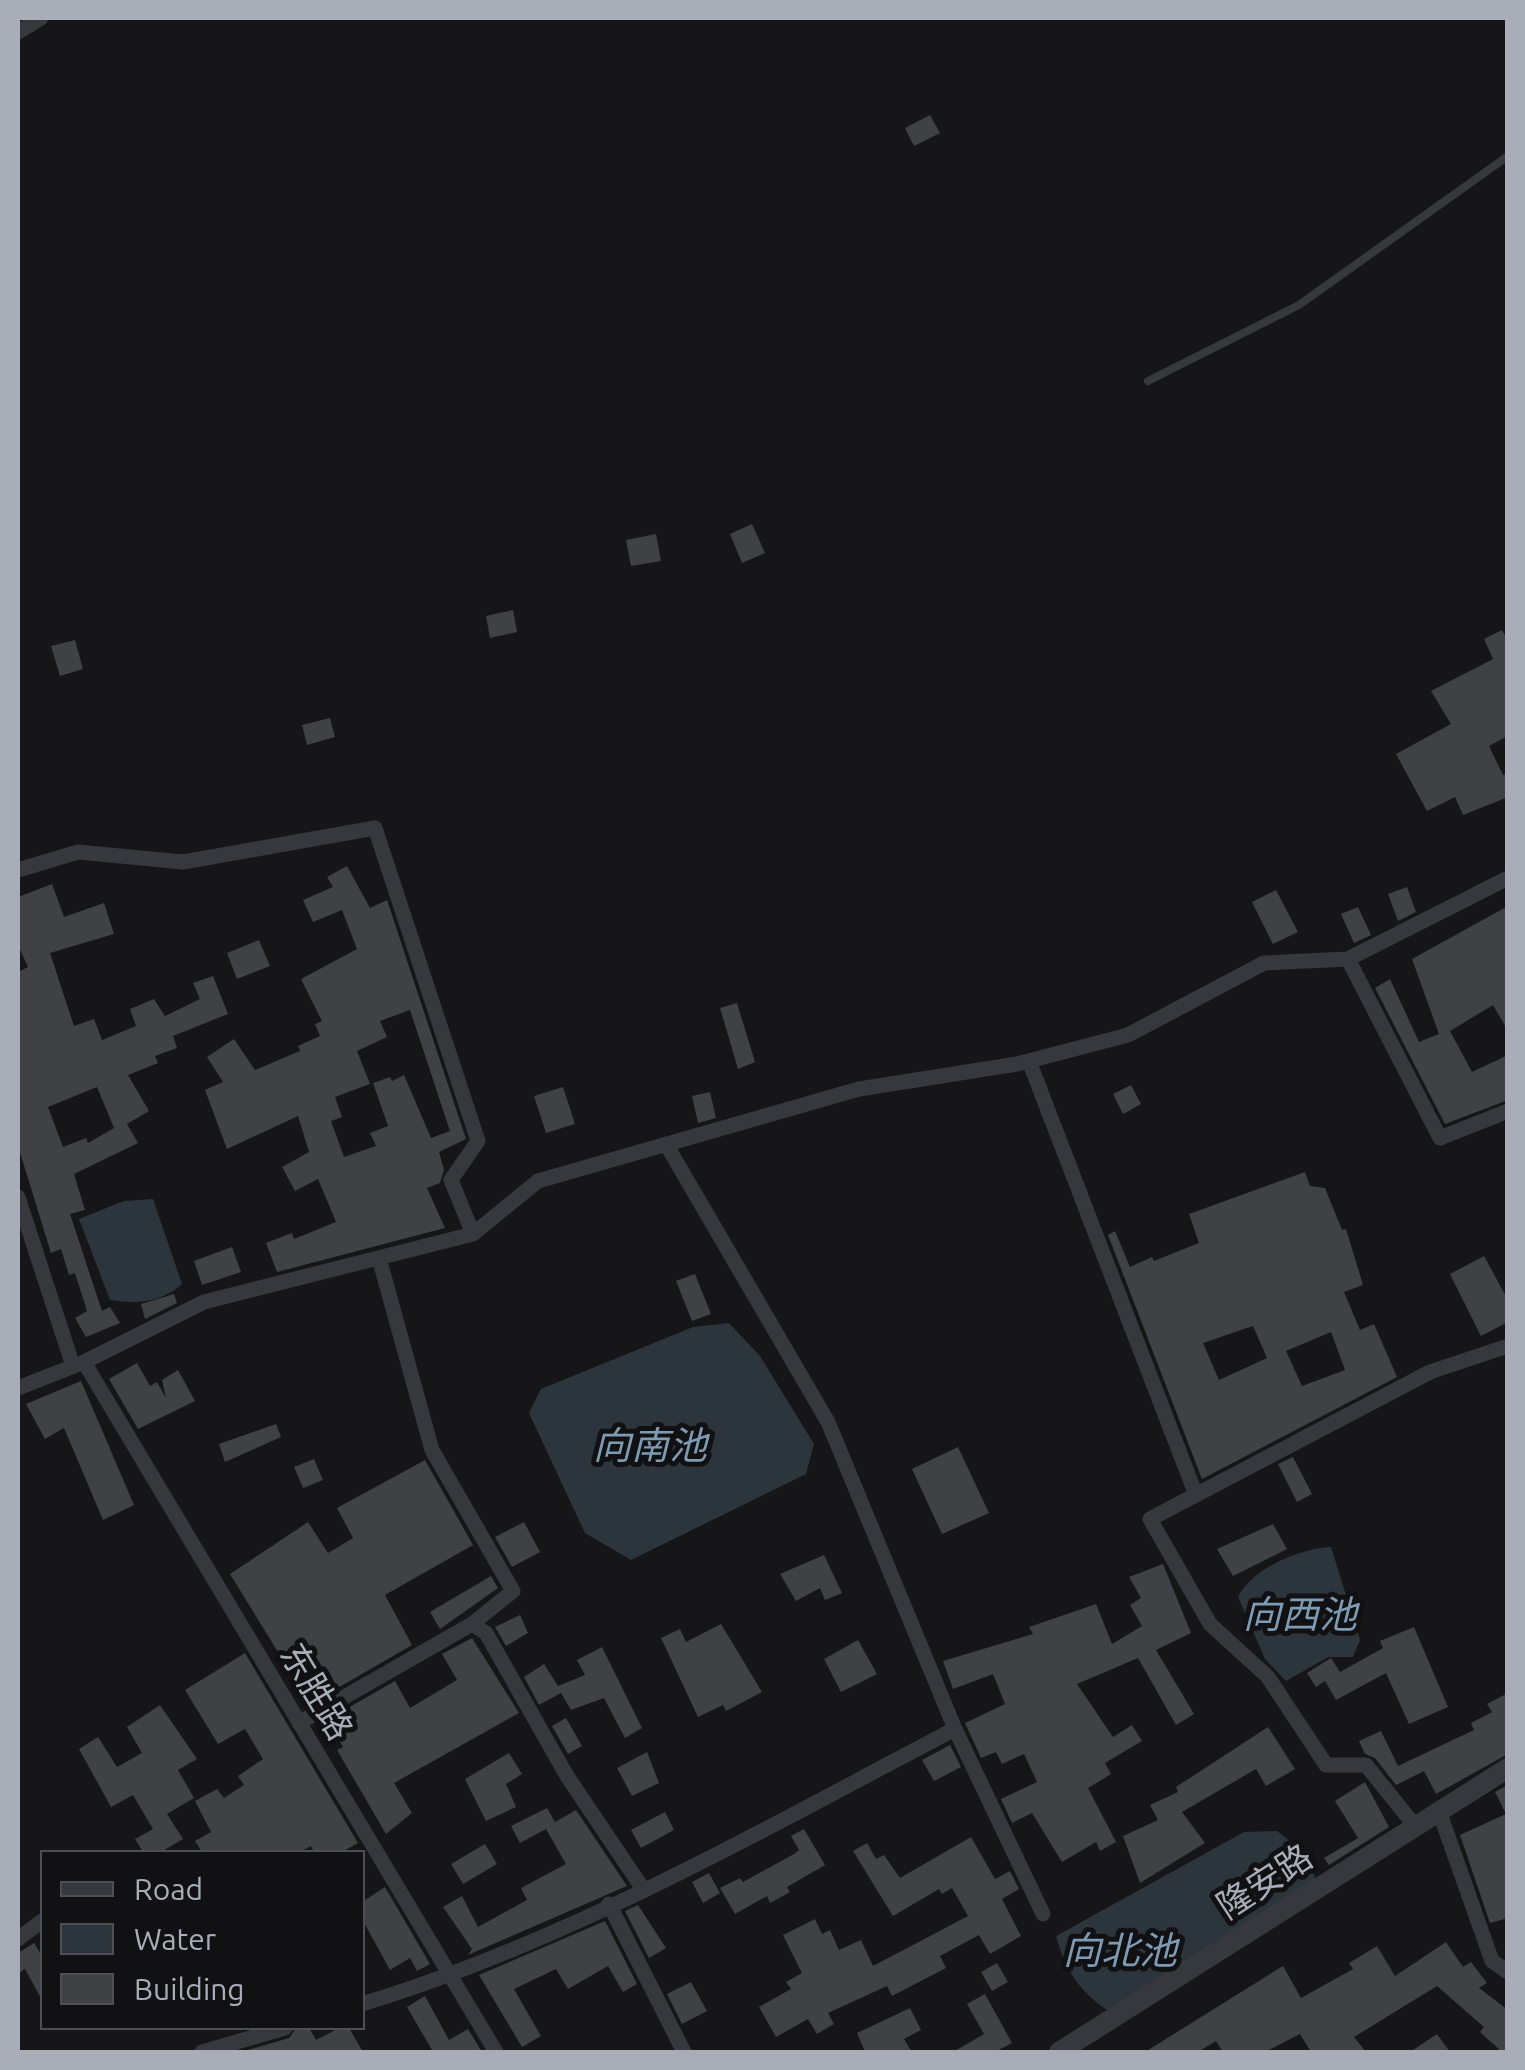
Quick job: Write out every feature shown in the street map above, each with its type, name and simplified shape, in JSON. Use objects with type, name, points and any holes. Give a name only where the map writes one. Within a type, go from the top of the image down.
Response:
[{"type":"street","points":[[18,32],[41,18]]},
{"type":"street","points":[[18,870],[78,852],[182,862],[375,828],[478,1141],[451,1180],[473,1234]]},
{"type":"street","points":[[18,1388],[78,1364],[204,1302],[473,1234],[538,1181],[858,1089],[1029,1061],[1128,1035],[1264,963],[1348,959],[1508,878]]},
{"type":"street","points":[[1348,959],[1440,1138],[1508,1112]]},
{"type":"street","points":[[1029,1061],[1196,1494]]},
{"type":"street","points":[[666,1144],[828,1422],[955,1729],[1043,1914]]},
{"type":"street","name":"东胜路","points":[[18,1196],[78,1364],[496,2052]]},
{"type":"street","points":[[299,1723],[472,1624],[512,1592],[432,1450],[379,1258]]},
{"type":"street","points":[[1414,1826],[1366,1765],[1326,1765],[1268,1677],[1210,1624],[1150,1519],[1430,1372],[1508,1346]]},
{"type":"street","points":[[472,1624],[486,1633],[567,1776],[643,1888]]},
{"type":"street","points":[[365,2003],[451,1977],[609,1904],[955,1729]]},
{"type":"street","name":"隆安路","points":[[1066,2050],[1508,1768]]},
{"type":"street","points":[[1439,1811],[1492,1962],[1508,1972]]},
{"type":"street","points":[[609,1904],[684,2052]]},
{"type":"street","points":[[18,1938],[40,1922]]},
{"type":"street","points":[[202,2052],[277,2030]]},
{"type":"lane","points":[[1148,381],[1298,305],[1508,156]]},
{"type":"water","points":[[153,1199],[182,1284],[148,1301],[110,1300],[79,1219],[124,1201]]},
{"type":"water","name":"向南池","points":[[729,1323],[760,1356],[814,1444],[806,1474],[631,1560],[585,1533],[529,1413],[541,1389],[693,1327]]},
{"type":"water","name":"向西池","points":[[1331,1547],[1360,1640],[1353,1657],[1328,1657],[1286,1681],[1265,1659],[1238,1597],[1254,1577],[1278,1562]]},
{"type":"water","name":"向北池","points":[[1277,1831],[1304,1852],[1317,1881],[1111,2013],[1076,1980],[1056,1936],[1244,1832]]},
{"type":"building","points":[[930,115],[940,133],[914,146],[905,128]]},
{"type":"building","points":[[752,524],[765,553],[742,563],[730,534]]},
{"type":"building","points":[[656,534],[661,561],[631,566],[626,540]]},
{"type":"building","points":[[513,610],[517,632],[490,638],[486,616]]},
{"type":"building","points":[[1502,630],[1508,641],[1508,736],[1489,746],[1503,775],[1508,773],[1508,797],[1463,815],[1455,797],[1427,811],[1396,754],[1451,724],[1431,691],[1493,659],[1484,639]]},
{"type":"building","points":[[75,640],[83,669],[60,676],[51,646]]},
{"type":"building","points":[[330,718],[335,737],[307,745],[302,725]]},
{"type":"building","points":[[347,866],[370,908],[387,900],[466,1139],[439,1152],[444,1170],[440,1183],[427,1188],[445,1228],[277,1272],[266,1243],[292,1233],[294,1239],[336,1222],[318,1179],[295,1191],[282,1167],[309,1152],[298,1116],[227,1149],[205,1090],[223,1082],[207,1057],[234,1039],[255,1070],[300,1051],[298,1046],[320,1036],[315,1024],[322,1021],[301,979],[357,949],[342,910],[313,922],[303,900],[333,887],[327,877]],"holes":[[[410,1010],[450,1131],[431,1138],[404,1075],[392,1081],[390,1077],[373,1083],[388,1126],[370,1133],[376,1146],[344,1157],[331,1121],[342,1117],[335,1097],[370,1084],[357,1051],[387,1037],[380,1021]]]},
{"type":"building","points":[[52,884],[64,917],[104,903],[114,934],[50,953],[74,1026],[94,1019],[102,1040],[136,1026],[130,1009],[154,999],[165,1016],[200,999],[193,983],[213,976],[228,1014],[173,1036],[177,1048],[155,1056],[158,1063],[128,1075],[149,1111],[127,1124],[138,1143],[74,1174],[85,1210],[70,1214],[102,1311],[110,1307],[120,1323],[86,1337],[75,1318],[87,1311],[75,1273],[69,1275],[61,1249],[51,1253],[18,1146],[18,972],[28,967],[18,945],[18,897]],"holes":[[[97,1087],[114,1128],[88,1143],[86,1138],[63,1147],[48,1107]]]},
{"type":"building","points":[[1407,887],[1416,912],[1398,921],[1388,894]]},
{"type":"building","points":[[1276,890],[1298,932],[1273,944],[1252,902]]},
{"type":"building","points":[[1508,906],[1508,1031],[1493,1005],[1450,1031],[1472,1072],[1508,1055],[1508,1100],[1445,1124],[1375,988],[1390,979],[1419,1042],[1439,1034],[1412,959]]},
{"type":"building","points":[[1358,907],[1371,935],[1354,943],[1341,914]]},
{"type":"building","points":[[259,940],[270,966],[237,979],[227,953]]},
{"type":"building","points":[[737,1003],[755,1062],[738,1069],[720,1008]]},
{"type":"building","points":[[1131,1085],[1141,1104],[1123,1114],[1113,1094]]},
{"type":"building","points":[[563,1087],[575,1124],[546,1133],[534,1096]]},
{"type":"building","points":[[710,1092],[716,1118],[698,1123],[692,1096]]},
{"type":"building","points":[[1305,1172],[1310,1186],[1325,1188],[1342,1230],[1346,1229],[1363,1285],[1344,1292],[1360,1330],[1374,1324],[1397,1377],[1202,1479],[1108,1235],[1115,1231],[1130,1267],[1152,1257],[1154,1261],[1199,1243],[1189,1214]],"holes":[[[1253,1326],[1267,1358],[1219,1380],[1203,1343]],[[1331,1332],[1345,1370],[1302,1386],[1286,1351]]]},
{"type":"building","points":[[232,1247],[241,1272],[202,1285],[194,1261]]},
{"type":"building","points":[[1484,1256],[1508,1300],[1508,1322],[1481,1336],[1450,1274]]},
{"type":"building","points":[[695,1274],[711,1314],[692,1321],[676,1281]]},
{"type":"building","points":[[174,1294],[177,1303],[145,1319],[141,1304]]},
{"type":"building","points":[[137,1363],[150,1386],[157,1382],[166,1398],[162,1380],[178,1370],[195,1401],[138,1429],[109,1379]]},
{"type":"building","points":[[81,1381],[134,1505],[103,1520],[64,1428],[45,1439],[26,1404]]},
{"type":"building","points":[[276,1424],[281,1437],[225,1462],[219,1444]]},
{"type":"building","points":[[958,1447],[989,1513],[942,1534],[912,1469]]},
{"type":"building","points":[[1293,1457],[1312,1494],[1297,1502],[1278,1464]]},
{"type":"building","points":[[314,1459],[323,1480],[303,1488],[294,1467]]},
{"type":"building","points":[[425,1460],[473,1545],[385,1595],[412,1645],[310,1704],[230,1574],[308,1522],[328,1553],[353,1538],[337,1508]]},
{"type":"building","points":[[524,1522],[540,1552],[512,1567],[495,1537]]},
{"type":"building","points":[[1273,1524],[1287,1549],[1233,1576],[1217,1549]]},
{"type":"building","points":[[824,1555],[842,1593],[825,1600],[820,1588],[796,1601],[780,1574]]},
{"type":"building","points":[[1163,1564],[1191,1633],[1156,1650],[1194,1714],[1176,1725],[1138,1658],[1077,1684],[1113,1737],[1132,1725],[1142,1741],[1105,1763],[1111,1774],[1088,1788],[1116,1842],[1100,1851],[1096,1842],[1062,1862],[1032,1813],[1012,1823],[1001,1799],[1037,1782],[1024,1754],[1002,1764],[996,1752],[981,1758],[965,1723],[1005,1704],[993,1674],[953,1689],[943,1661],[1033,1634],[1029,1627],[1096,1604],[1112,1644],[1142,1626],[1130,1605],[1141,1598],[1129,1577]]},
{"type":"building","points":[[491,1576],[498,1588],[440,1629],[430,1612]]},
{"type":"building","points":[[520,1615],[528,1633],[506,1646],[495,1627]]},
{"type":"building","points":[[721,1624],[762,1692],[726,1711],[723,1705],[698,1717],[661,1638],[680,1629],[686,1642]]},
{"type":"building","points":[[1414,1627],[1448,1707],[1409,1724],[1386,1673],[1336,1700],[1325,1681],[1316,1687],[1307,1673],[1331,1658],[1340,1672],[1383,1648],[1380,1641]]},
{"type":"building","points":[[472,1638],[519,1713],[394,1783],[412,1813],[386,1834],[337,1750],[343,1747],[327,1720],[395,1681],[410,1708],[457,1680],[442,1654]]},
{"type":"building","points":[[858,1640],[877,1674],[841,1692],[824,1659]]},
{"type":"building","points":[[602,1647],[642,1728],[625,1738],[604,1698],[571,1710],[561,1693],[539,1705],[524,1677],[544,1664],[558,1686],[585,1675],[577,1660]]},
{"type":"building","points":[[245,1653],[358,1843],[346,1850],[313,1850],[311,1846],[304,1850],[201,1850],[195,1841],[211,1832],[195,1801],[217,1789],[224,1798],[244,1785],[238,1776],[263,1759],[245,1729],[218,1744],[185,1690]]},
{"type":"building","points":[[1508,1693],[1508,1754],[1436,1794],[1424,1771],[1396,1785],[1375,1758],[1365,1754],[1359,1741],[1381,1731],[1398,1766],[1474,1730],[1471,1723],[1492,1712],[1487,1704]]},
{"type":"building","points":[[160,1705],[197,1759],[178,1770],[194,1798],[167,1814],[183,1839],[164,1850],[142,1850],[135,1839],[153,1829],[133,1795],[111,1807],[79,1749],[98,1737],[117,1767],[142,1753],[127,1727]]},
{"type":"building","points":[[566,1718],[582,1746],[568,1754],[552,1726]]},
{"type":"building","points":[[1268,1727],[1295,1769],[1266,1786],[1256,1769],[1182,1812],[1205,1843],[1140,1883],[1123,1836],[1158,1820],[1150,1805],[1178,1792],[1176,1787]]},
{"type":"building","points":[[950,1745],[961,1767],[934,1781],[922,1760]]},
{"type":"building","points":[[647,1752],[659,1783],[632,1796],[617,1768]]},
{"type":"building","points":[[509,1753],[522,1774],[506,1784],[516,1807],[486,1821],[465,1779]]},
{"type":"building","points":[[1365,1782],[1389,1827],[1329,1865],[1324,1858],[1358,1838],[1335,1801]]},
{"type":"building","points":[[1508,1785],[1508,1918],[1490,1923],[1460,1835],[1506,1814],[1495,1792]]},
{"type":"building","points":[[547,1808],[555,1822],[576,1810],[627,1886],[468,1955],[472,1949],[443,1907],[462,1896],[478,1927],[527,1900],[521,1888],[566,1864],[546,1829],[520,1843],[511,1826]]},
{"type":"building","points":[[665,1812],[674,1830],[641,1848],[631,1830]]},
{"type":"building","points":[[804,1829],[825,1865],[787,1887],[790,1892],[770,1903],[767,1896],[735,1914],[720,1888],[740,1878],[743,1882],[794,1854],[799,1850],[791,1836]]},
{"type":"building","points":[[971,1837],[995,1879],[1010,1871],[1019,1889],[1002,1899],[1021,1936],[990,1954],[979,1935],[940,1956],[946,1968],[892,1996],[887,1986],[828,2013],[834,2024],[817,2034],[808,2019],[776,2037],[759,2007],[791,1989],[786,1982],[802,1973],[783,1935],[815,1919],[822,1934],[830,1930],[839,1950],[861,1940],[873,1966],[968,1916],[952,1888],[942,1894],[939,1889],[893,1916],[853,1851],[867,1843],[876,1859],[884,1855],[900,1878]]},
{"type":"building","points":[[485,1844],[497,1864],[463,1884],[451,1864]]},
{"type":"building","points":[[709,1873],[720,1893],[703,1903],[692,1882]]},
{"type":"building","points":[[385,1887],[430,1964],[417,1971],[410,1958],[390,1970],[365,1924],[365,1900]]},
{"type":"building","points":[[638,1905],[666,1948],[649,1958],[625,1911]]},
{"type":"building","points":[[605,1921],[637,1984],[623,1992],[608,1966],[568,1989],[556,1969],[514,1989],[541,2036],[522,2047],[479,1975]]},
{"type":"building","points":[[1446,1942],[1463,1967],[1471,1962],[1487,1983],[1479,1988],[1508,2010],[1508,2052],[1502,2052],[1480,2032],[1484,2027],[1437,1986],[1354,2037],[1366,2052],[1311,2052],[1300,2034],[1265,2052],[1223,2052],[1216,2041],[1198,2052],[1145,2052],[1283,1966],[1301,1998],[1353,1969],[1349,1963],[1377,1946],[1395,1976]]},
{"type":"building","points":[[34,1943],[40,1953],[40,1996],[25,1969],[18,1974],[18,1953]]},
{"type":"building","points":[[997,1963],[1008,1982],[992,1991],[981,1972]]},
{"type":"building","points":[[691,1982],[707,2011],[682,2024],[667,1994]]},
{"type":"building","points":[[985,1994],[1012,2043],[995,2052],[953,2052],[984,2034],[967,2004]]},
{"type":"building","points":[[425,1996],[449,2040],[468,2029],[482,2052],[427,2052],[432,2050],[407,2007]]},
{"type":"building","points":[[910,2008],[921,2030],[904,2039],[912,2052],[865,2052],[857,2033]]},
{"type":"building","points":[[295,2030],[310,2030],[316,2040],[335,2030],[350,2030],[363,2052],[241,2052],[289,2038]]},
{"type":"building","points":[[1437,2034],[1450,2052],[1410,2052]]}]
